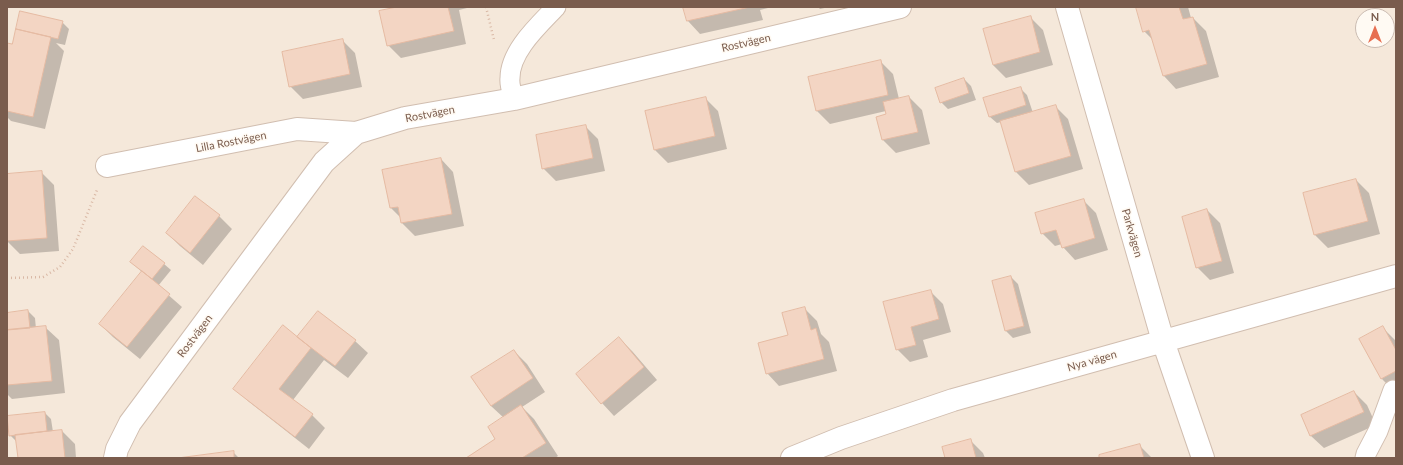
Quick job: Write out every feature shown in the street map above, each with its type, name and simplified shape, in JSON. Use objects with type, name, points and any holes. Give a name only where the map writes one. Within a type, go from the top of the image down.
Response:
[{"type":"street","name":"Rostvägen","points":[[115,458],[117,448],[130,423],[324,162],[356,133],[405,118],[514,99],[900,7]]},
{"type":"street","name":"Parkvägen","points":[[1067,7],[1163,341],[1203,458]]},
{"type":"street","name":"Lilla Rostvägen","points":[[107,166],[297,129],[356,133]]},
{"type":"street","name":"Nya vägen","points":[[792,458],[841,438],[953,400],[1396,276]]},
{"type":"lane","points":[[514,99],[510,79],[516,52],[556,7]]},
{"type":"lane","points":[[1365,458],[1378,431],[1393,390]]},
{"type":"path","points":[[7,278],[43,277],[60,266],[72,249],[107,166]]},
{"type":"shaded area","points":[[7,7],[1396,7],[1396,458],[7,458]]},
{"type":"building","points":[[397,7],[448,7],[454,31],[387,46],[379,11]]},
{"type":"building","points":[[683,7],[750,7],[687,21]]},
{"type":"building","points":[[1136,7],[1179,7],[1183,19],[1193,17],[1207,64],[1163,76],[1149,30],[1143,32]]},
{"type":"building","points":[[20,11],[63,21],[58,39],[16,29]]},
{"type":"building","points":[[1031,16],[1040,52],[993,65],[983,29]]},
{"type":"building","points":[[16,29],[51,37],[33,117],[7,111],[7,43],[12,44]]},
{"type":"building","points":[[343,39],[350,74],[289,87],[282,52]]},
{"type":"building","points":[[881,60],[888,95],[816,111],[808,77]]},
{"type":"building","points":[[964,78],[969,93],[940,103],[935,88]]},
{"type":"building","points":[[1021,87],[1026,105],[989,117],[983,98]]},
{"type":"building","points":[[909,96],[918,132],[882,140],[876,117],[886,114],[883,102]]},
{"type":"building","points":[[706,97],[715,136],[654,150],[645,111]]},
{"type":"building","points":[[1056,105],[1071,156],[1015,172],[1000,121]]},
{"type":"building","points":[[586,125],[593,158],[542,169],[536,135]]},
{"type":"building","points":[[441,158],[452,214],[401,223],[398,207],[390,208],[382,170]]},
{"type":"building","points":[[42,171],[47,238],[7,241],[7,174]]},
{"type":"building","points":[[1356,179],[1368,221],[1314,235],[1303,193]]},
{"type":"building","points":[[195,196],[220,215],[190,253],[166,233]]},
{"type":"building","points":[[1084,199],[1095,238],[1062,248],[1056,230],[1041,234],[1035,213]]},
{"type":"building","points":[[1207,209],[1222,261],[1196,268],[1182,217]]},
{"type":"building","points":[[143,246],[165,263],[152,279],[130,262]]},
{"type":"building","points":[[142,271],[170,294],[127,347],[99,324]]},
{"type":"building","points":[[1011,276],[1024,326],[1005,331],[992,281]]},
{"type":"building","points":[[931,290],[939,319],[911,327],[916,345],[896,350],[883,302]]},
{"type":"building","points":[[805,307],[811,330],[816,328],[824,359],[766,374],[758,343],[788,335],[782,313]]},
{"type":"building","points":[[28,310],[30,328],[7,330],[7,313]]},
{"type":"building","points":[[318,311],[356,340],[335,366],[297,337]]},
{"type":"building","points":[[283,325],[311,348],[279,389],[313,414],[295,437],[233,389]]},
{"type":"building","points":[[46,326],[52,381],[7,385],[7,330]]},
{"type":"building","points":[[1383,326],[1396,350],[1396,371],[1381,379],[1359,339]]},
{"type":"building","points":[[619,337],[644,367],[601,404],[576,374]]},
{"type":"building","points":[[514,350],[533,378],[491,406],[471,377]]},
{"type":"building","points":[[1354,391],[1364,412],[1310,436],[1301,415]]},
{"type":"building","points":[[521,405],[546,443],[522,458],[466,458],[495,439],[488,427]]},
{"type":"building","points":[[45,412],[47,431],[9,436],[7,416]]},
{"type":"building","points":[[62,430],[65,458],[18,458],[15,435]]},
{"type":"building","points":[[971,439],[976,458],[945,458],[942,447]]},
{"type":"building","points":[[1140,444],[1144,458],[1099,458],[1099,455]]},
{"type":"building","points":[[234,451],[234,458],[178,458]]}]
